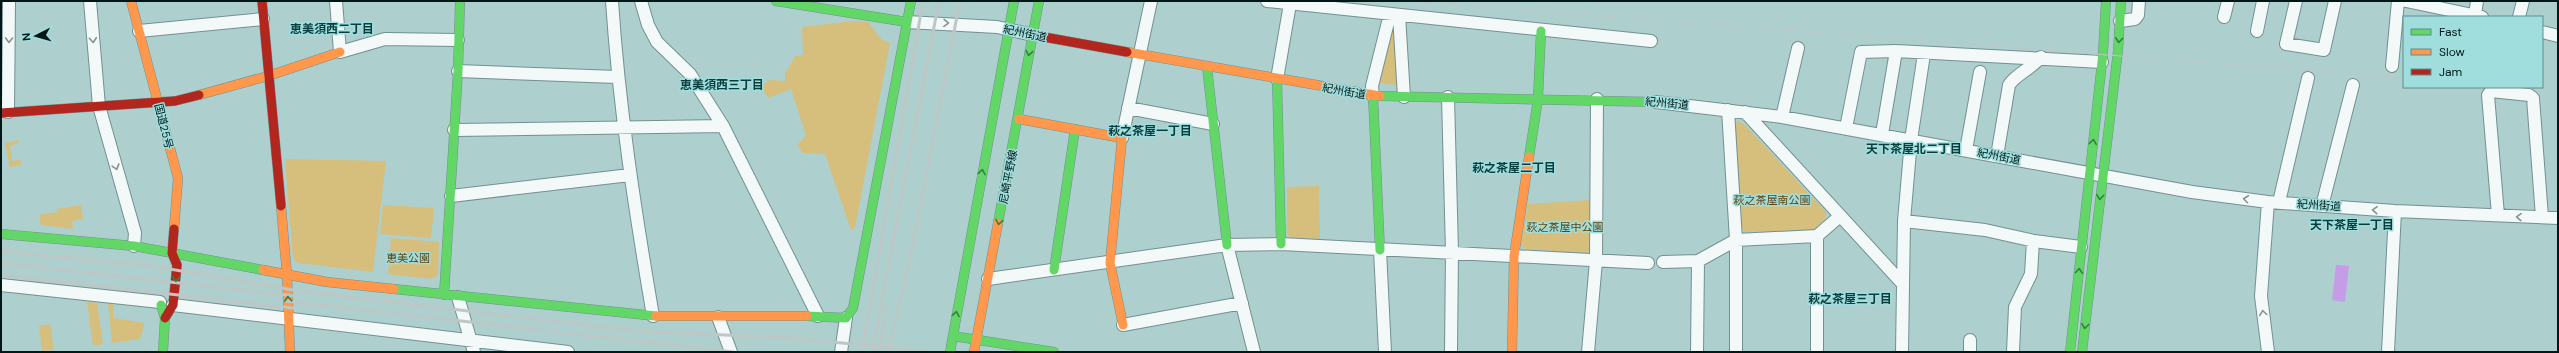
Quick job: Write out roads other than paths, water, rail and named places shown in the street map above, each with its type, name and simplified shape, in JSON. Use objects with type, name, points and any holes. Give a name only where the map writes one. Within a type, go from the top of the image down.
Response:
[{"type":"main road","name":"国道25号","points":[[131,1],[178,178],[172,253],[177,265],[173,305],[165,318]]},
{"type":"main road","points":[[262,1],[287,275],[290,319],[290,352]]},
{"type":"main road","points":[[444,295],[458,71],[460,1]]},
{"type":"main road","name":"紀州街道","points":[[776,1],[907,22]]},
{"type":"main road","points":[[1,234],[134,246],[327,282],[458,297],[653,316],[818,316],[846,318],[853,308],[855,301],[911,1]]},
{"type":"main road","points":[[950,352],[1014,1]]},
{"type":"main road","name":"尼崎平野線","points":[[974,352],[1019,119],[1039,1]]},
{"type":"main road","points":[[2070,352],[2102,62],[2106,1]]},
{"type":"main road","points":[[2082,352],[2103,176],[2121,1]]},
{"type":"main road","points":[[1512,352],[1514,256],[1538,99],[1541,31]]},
{"type":"main road","name":"紀州街道","points":[[1033,34],[1140,56],[1373,96],[1597,99],[1656,102]]},
{"type":"main road","points":[[4,112],[175,101],[268,76],[340,52]]},
{"type":"main road","points":[[1206,67],[1227,245]]},
{"type":"main road","points":[[1277,79],[1281,244]]},
{"type":"main road","points":[[1373,96],[1380,250]]},
{"type":"main road","points":[[1019,119],[1122,138],[1110,263],[1123,325]]},
{"type":"main road","points":[[1054,270],[1075,129]]},
{"type":"main road","name":"国道25号","points":[[165,264],[172,253]]},
{"type":"main road","name":"国道25号","points":[[161,298],[165,318],[163,352]]},
{"type":"main road","points":[[953,336],[1054,352]]},
{"type":"street","points":[[4,112],[9,1]]},
{"type":"street","points":[[90,1],[99,106],[134,233],[134,246]]},
{"type":"street","points":[[336,1],[340,52],[385,39],[458,40]]},
{"type":"street","points":[[612,1],[617,77],[630,175],[653,316]]},
{"type":"street","points":[[641,1],[657,42],[690,74],[723,126],[818,316]]},
{"type":"street","points":[[848,13],[850,1]]},
{"type":"street","points":[[1122,138],[1151,1]]},
{"type":"street","points":[[1268,1],[1541,31],[1651,41]]},
{"type":"street","points":[[2120,21],[2135,19],[2138,14],[2139,1]]},
{"type":"street","points":[[2224,17],[2228,1]]},
{"type":"street","points":[[2257,30],[2263,1]]},
{"type":"street","points":[[2296,1],[2286,44],[2324,50],[2335,1]]},
{"type":"street","points":[[2392,66],[2398,1]]},
{"type":"street","points":[[2406,1],[2474,16],[2477,1]]},
{"type":"street","points":[[2519,16],[2523,1]]},
{"type":"street","points":[[1277,79],[1290,4]]},
{"type":"street","points":[[1373,96],[1372,86],[1395,15]]},
{"type":"street","points":[[1395,15],[1404,97]]},
{"type":"street","points":[[139,31],[263,19]]},
{"type":"street","name":"紀州街道","points":[[907,22],[959,23],[1008,29],[1033,34]]},
{"type":"street","points":[[2543,32],[2558,36]]},
{"type":"street","points":[[1782,117],[1798,48]]},
{"type":"street","points":[[1846,128],[1861,52],[1896,51],[1924,54],[2041,58],[2102,62]]},
{"type":"street","points":[[1882,134],[1896,51]]},
{"type":"street","points":[[1902,352],[1904,300],[1902,283],[1904,221],[1911,140],[1924,54]]},
{"type":"street","points":[[1998,156],[2009,85],[2013,78],[2032,68],[2041,58]]},
{"type":"street","points":[[458,71],[617,77]]},
{"type":"street","points":[[1966,150],[1980,72]]},
{"type":"street","points":[[2268,352],[2261,296],[2273,202],[2308,78]]},
{"type":"street","points":[[2322,206],[2353,85]]},
{"type":"street","points":[[2498,216],[2488,95],[2491,92],[2529,95],[2533,98],[2542,217]]},
{"type":"street","points":[[1448,97],[1452,252],[1451,352]]},
{"type":"street","points":[[1588,352],[1596,261],[1597,99]]},
{"type":"street","name":"紀州街道","points":[[1656,102],[1782,117],[1882,134],[2089,174],[2192,192],[2273,202],[2322,206],[2395,211],[2558,218]]},
{"type":"street","points":[[1128,108],[1213,124]]},
{"type":"street","points":[[1728,110],[1736,240],[1736,352]]},
{"type":"street","points":[[1746,112],[1902,283]]},
{"type":"street","points":[[454,130],[625,129],[723,126]]},
{"type":"street","points":[[451,196],[630,175]]},
{"type":"street","points":[[2388,352],[2395,211]]},
{"type":"street","points":[[1663,262],[1698,261],[1736,240],[1817,236],[1840,216]]},
{"type":"street","points":[[1904,221],[1984,230],[2033,241],[2081,247]]},
{"type":"street","points":[[1817,236],[1817,352]]},
{"type":"street","points":[[2013,352],[2015,307],[2031,274],[2033,241]]},
{"type":"street","points":[[988,279],[1110,263],[1227,245],[1281,244],[1648,263]]},
{"type":"street","points":[[1227,245],[1254,352]]},
{"type":"street","points":[[1380,250],[1385,352]]},
{"type":"street","points":[[1697,352],[1698,261]]},
{"type":"street","points":[[1,285],[161,298]]},
{"type":"street","points":[[458,297],[472,347]]},
{"type":"street","points":[[1123,325],[1242,303]]},
{"type":"street","points":[[173,305],[290,319],[472,347],[568,352]]},
{"type":"street","points":[[718,317],[731,352]]},
{"type":"street","points":[[841,352],[846,318]]},
{"type":"tram line","points":[[1410,1],[2403,78]]},
{"type":"tram line","points":[[2531,88],[2558,90]]},
{"type":"railway","points":[[862,352],[923,1]]},
{"type":"railway","points":[[872,352],[939,1]]},
{"type":"railway","points":[[888,352],[909,262],[960,1]]},
{"type":"railway","points":[[1,251],[152,266],[299,291],[637,331],[794,338],[928,352]]},
{"type":"railway","points":[[1,263],[295,296]]},
{"type":"railway","points":[[1,275],[293,308]]},
{"type":"railway","points":[[285,301],[733,352]]},
{"type":"railway","points":[[879,352],[887,307]]},
{"type":"district","name":"恵美須西二丁目","points":[[332,29]]},
{"type":"district","name":"恵美須西三丁目","points":[[722,85]]},
{"type":"district","name":"萩之茶屋一丁目","points":[[1150,131]]},
{"type":"district","name":"天下茶屋北二丁目","points":[[1914,149]]},
{"type":"district","name":"萩之茶屋二丁目","points":[[1514,168]]},
{"type":"district","name":"天下茶屋一丁目","points":[[2352,225]]},
{"type":"district","name":"萩之茶屋三丁目","points":[[1850,299]]},
{"type":"park label","name":"萩之茶屋南公園","points":[[1772,200]]},
{"type":"park label","name":"萩之茶屋中公園","points":[[1565,227]]},
{"type":"park label","name":"恵美公園","points":[[408,258]]}]
